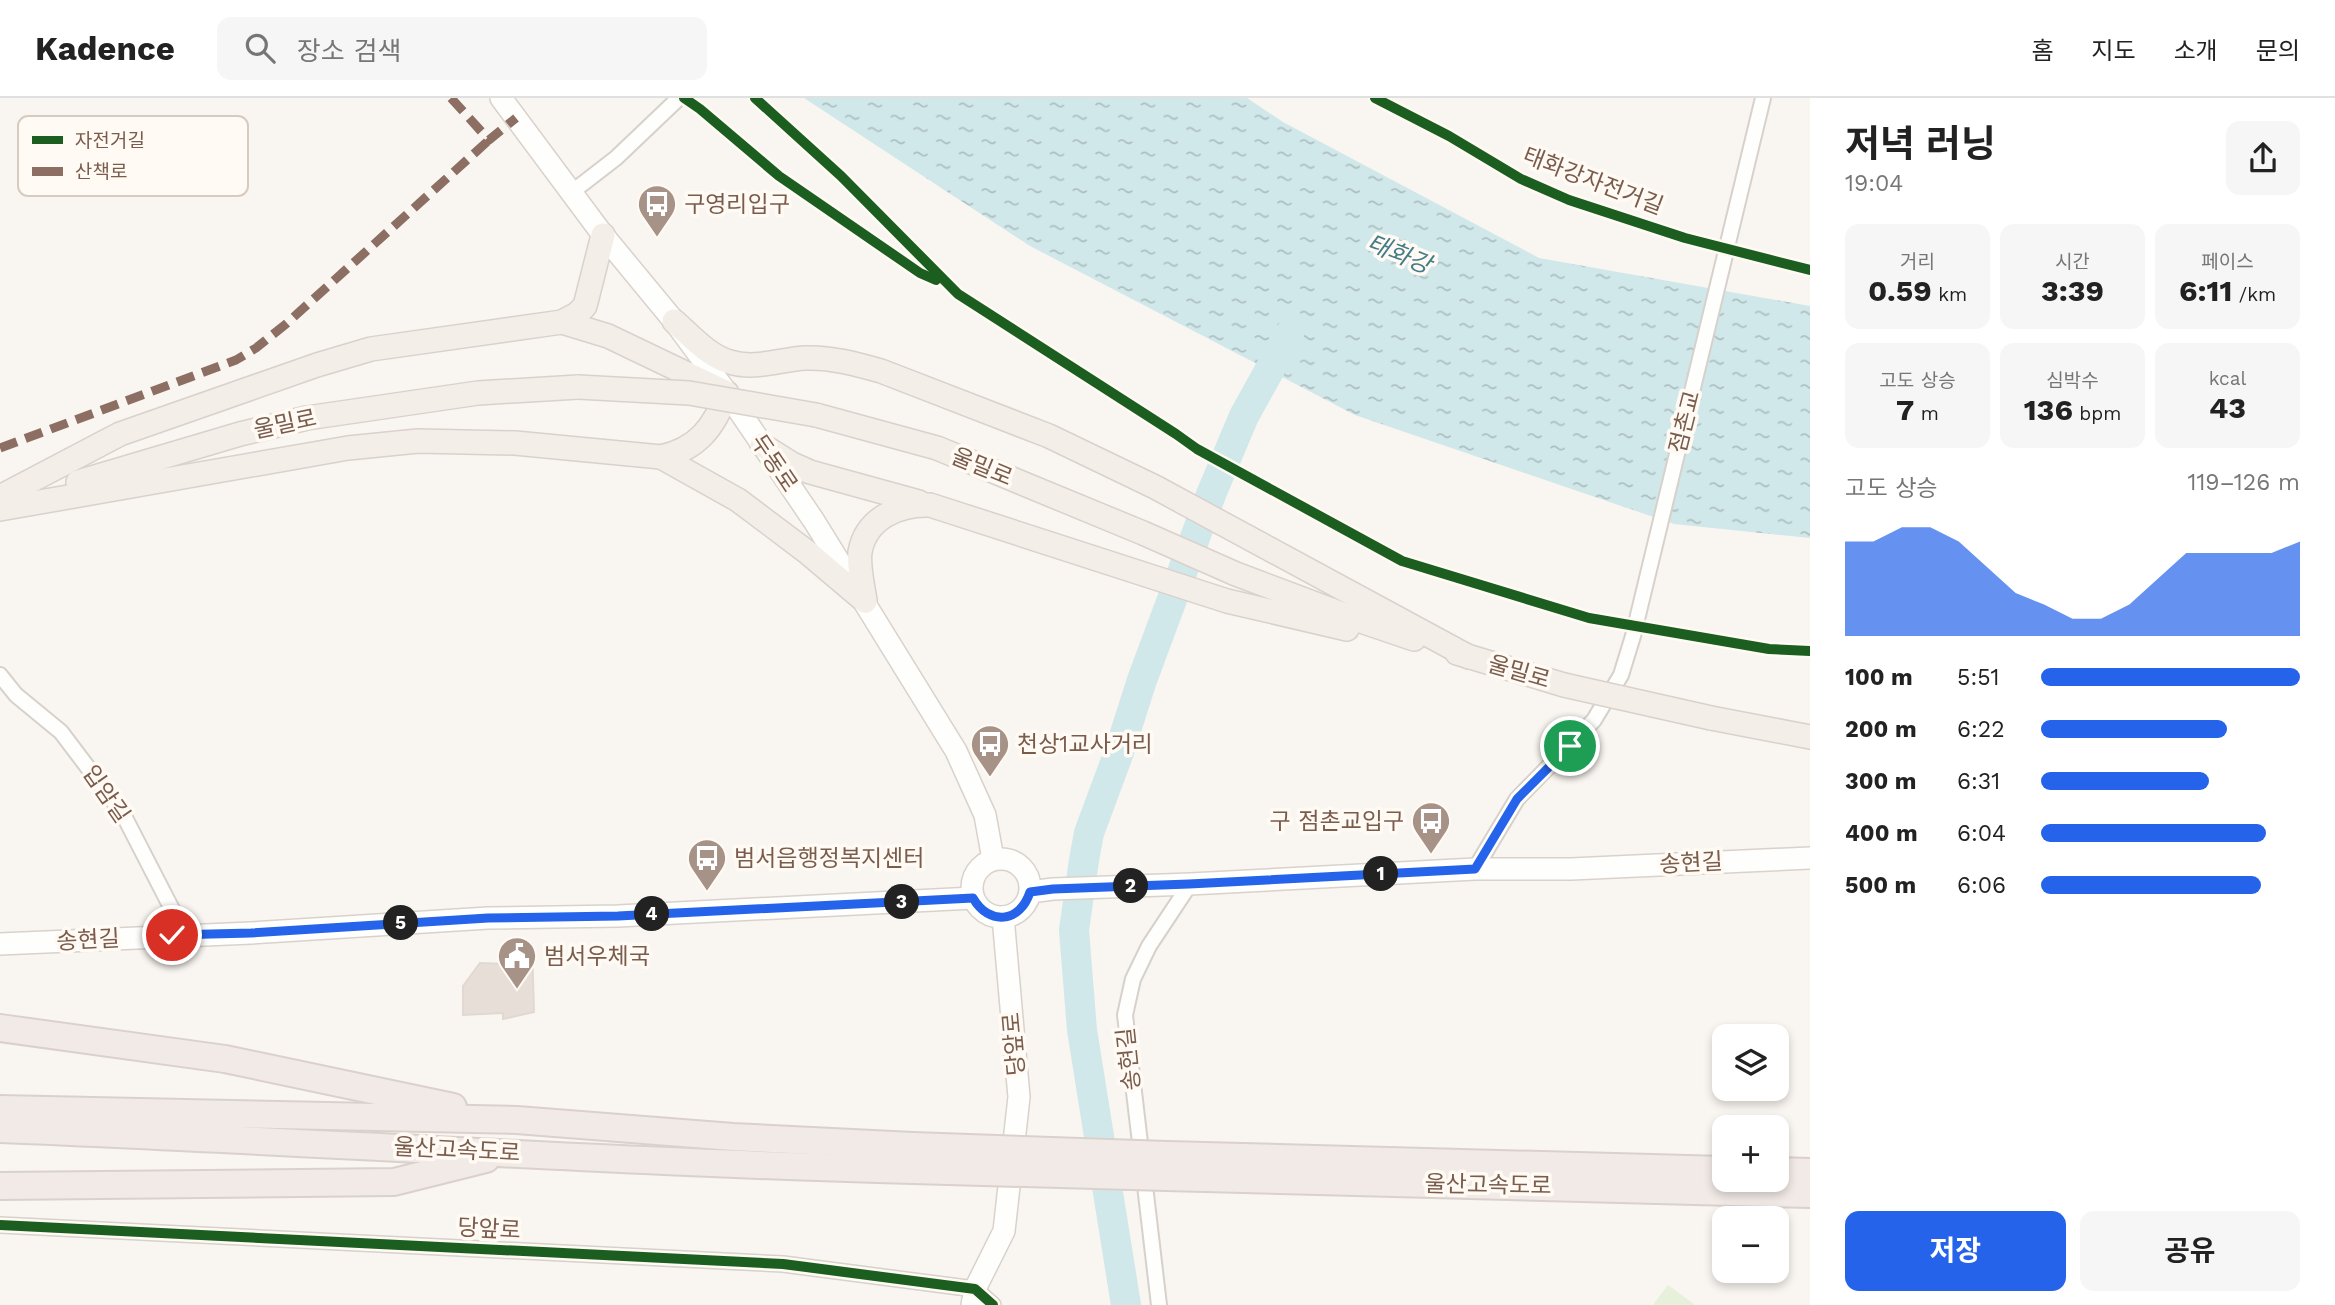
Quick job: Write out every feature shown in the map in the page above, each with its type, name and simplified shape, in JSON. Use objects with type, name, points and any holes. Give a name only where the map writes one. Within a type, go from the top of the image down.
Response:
[{"type":"highway","points":[[0,1028],[225,1059],[516,1120]]},
{"type":"highway","name":"울산고속도로","points":[[0,1109],[516,1120],[733,1137],[913,1158]]},
{"type":"highway","name":"울산고속도로","points":[[0,1129],[765,1166],[913,1158]]},
{"type":"highway","points":[[0,1186],[394,1182],[512,1153]]},
{"type":"highway","points":[[913,1158],[1167,1166]]},
{"type":"highway","name":"울산고속도로","points":[[1167,1166],[1712,1170]]},
{"type":"highway","name":"울산고속도로","points":[[1167,1166],[1810,1194]]},
{"type":"highway","points":[[1789,1171],[1810,1172]]},
{"type":"main road","name":"두동로","points":[[501,98],[603,235],[674,321],[731,399],[865,601],[956,751],[985,815],[993,859]]},
{"type":"main road","points":[[0,497],[120,435],[317,365],[371,349],[562,323],[585,306],[603,235]]},
{"type":"main road","points":[[674,321],[715,355],[731,363],[765,363],[796,358],[831,359],[881,371],[1049,436],[1155,487],[1469,657]]},
{"type":"main road","points":[[562,323],[608,336],[731,399]]},
{"type":"main road","points":[[0,507],[348,447],[418,441],[515,443],[661,457],[676,454],[694,444],[716,421],[731,399],[732,388],[740,380],[796,358]]},
{"type":"main road","name":"울밀로","points":[[0,507],[240,434],[307,418],[478,393],[578,387],[689,393],[816,415],[937,449],[1236,574],[1469,657],[1564,685],[1810,737]]},
{"type":"main road","points":[[762,444],[792,464],[810,472],[930,505],[1227,601],[1469,657]]},
{"type":"main road","points":[[661,457],[738,500],[807,552],[865,601]]},
{"type":"main road","points":[[865,601],[860,554],[865,537],[886,514],[898,508],[911,504],[930,505]]},
{"type":"main road","points":[[1003,858],[1021,866],[1030,883],[1030,892],[1021,909],[1013,915],[1003,917],[985,913],[973,898],[973,878],[985,863],[1003,858]]},
{"type":"main road","name":"송현길","points":[[1475,869],[1571,869],[1810,858]]},
{"type":"main road","points":[[1030,892],[1475,869]]},
{"type":"main road","name":"송현길","points":[[0,944],[251,933],[488,918],[618,916],[973,898]]},
{"type":"main road","name":"당앞로","points":[[973,1297],[1004,1231],[1019,1097],[1003,917]]},
{"type":"street","name":"점촌교","points":[[1475,869],[1517,799],[1594,720],[1621,675],[1633,636],[1762,98]]},
{"type":"street","points":[[572,192],[616,158],[678,99]]},
{"type":"street","name":"입암길","points":[[0,675],[16,695],[61,732],[122,814],[183,935]]},
{"type":"street","name":"송현길","points":[[1159,1305],[1125,1015],[1133,979],[1149,946],[1189,884]]},
{"type":"street","name":"당앞로","points":[[0,1225],[783,1264],[973,1297]]},
{"type":"street","points":[[973,1297],[993,1305]]},
{"type":"green space","points":[[1668,1285],[1695,1305],[1653,1305]]},
{"type":"water","name":"태화강","points":[[804,98],[1247,98],[1283,122],[1539,258],[1810,306],[1810,538],[1674,524],[1355,415],[1030,246]]},
{"type":"building","points":[[532,944],[534,1012],[503,1019],[503,1013],[463,1015],[463,986],[480,963],[506,964],[505,947]]},
{"type":"waterway","points":[[1126,1305],[1082,1030],[1074,930],[1084,860],[1089,833],[1142,680],[1212,492],[1244,416],[1289,335]]},
{"type":"marked path","points":[[451,98],[489,140],[516,118]]},
{"type":"marked path","points":[[0,448],[236,360],[256,348],[489,140]]},
{"type":"cycle path","points":[[684,98],[779,176],[920,273],[936,280]]},
{"type":"cycle path","points":[[755,98],[841,176],[958,294],[1197,449],[1402,561],[1589,618],[1769,649],[1810,651]]},
{"type":"cycle path","name":"태화강자전거길","points":[[1375,98],[1449,136],[1521,179],[1569,200],[1685,238],[1810,270]]},
{"type":"cycle path","points":[[0,1225],[783,1264],[975,1289],[993,1305]]},
{"type":"place","name":"구영리입구","points":[[657,238]]},
{"type":"place","name":"천상1교사거리","points":[[990,778]]},
{"type":"place","name":"구 점촌교입구","points":[[1431,855]]},
{"type":"place","name":"범서읍행정복지센터","points":[[707,892]]},
{"type":"place","name":"범서우체국","points":[[517,990]]},
{"type":"route","points":[[172,935],[251,933],[488,918],[618,916],[973,898],[985,913],[1003,917],[1013,915],[1021,909],[1030,892],[1053,889],[1475,869],[1517,799],[1570,746]]}]
